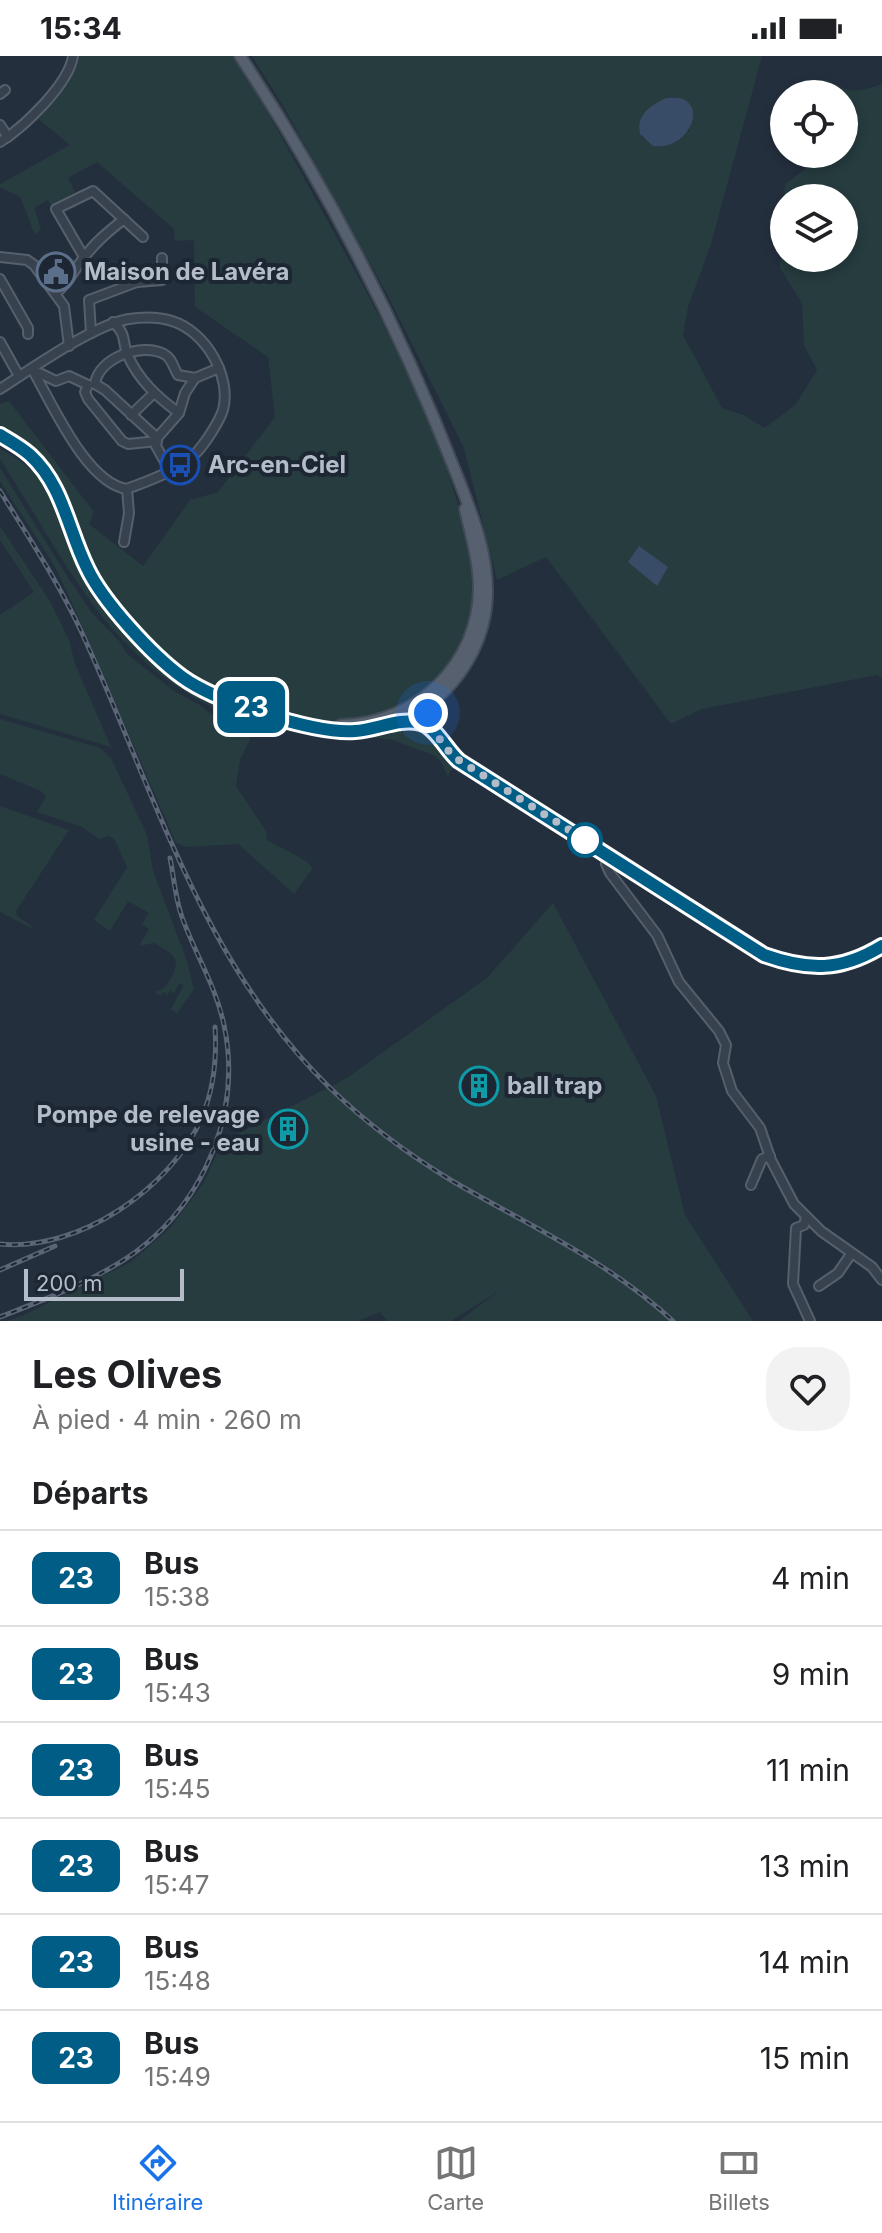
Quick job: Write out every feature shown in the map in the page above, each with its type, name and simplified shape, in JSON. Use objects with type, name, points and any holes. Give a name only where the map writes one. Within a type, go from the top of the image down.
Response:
[{"type":"main road","points":[[240,56],[291,136]]},
{"type":"main road","points":[[0,436],[33,458],[49,479],[93,580],[112,606],[162,660],[184,679],[209,692],[326,730],[357,731],[395,723],[443,692],[462,670],[482,626],[487,594],[482,549],[474,518],[438,424],[402,343],[248,56]]},
{"type":"main road","points":[[0,445],[18,454],[49,479]]},
{"type":"main road","points":[[283,718],[328,724],[364,723],[419,708],[453,669],[475,624],[479,589],[458,478]]},
{"type":"street","points":[[4,140],[65,77],[73,56]]},
{"type":"street","points":[[0,125],[4,140]]},
{"type":"street","points":[[84,257],[56,209],[93,191],[143,237]]},
{"type":"street","points":[[55,293],[64,287],[84,257],[124,219]]},
{"type":"street","points":[[0,257],[30,262],[55,293],[64,306],[69,346]]},
{"type":"street","points":[[91,333],[89,300],[137,282],[162,280],[162,258]]},
{"type":"street","points":[[0,279],[28,328],[28,334]]},
{"type":"street","points":[[0,389],[19,376],[91,333],[113,322],[141,317],[173,321],[205,344],[219,368],[223,411],[197,453],[180,465],[127,489],[106,482],[81,453],[32,369]]},
{"type":"street","points":[[113,322],[124,333],[127,354],[153,394],[179,413]]},
{"type":"street","points":[[0,342],[19,376]]},
{"type":"street","points":[[157,439],[128,444],[122,441],[88,399],[85,392],[106,364],[127,354],[154,350],[170,358],[178,375],[195,378],[219,368]]},
{"type":"street","points":[[32,369],[56,381],[69,376],[105,390],[157,439]]},
{"type":"street","points":[[169,469],[156,446],[157,439],[179,413],[185,393],[195,378]]},
{"type":"street","points":[[131,415],[153,394]]},
{"type":"street","points":[[124,542],[129,513],[127,489]]},
{"type":"street","points":[[430,725],[443,692]]},
{"type":"street","points":[[419,708],[441,742],[459,761],[764,955],[807,968],[833,966],[882,946]]},
{"type":"street","points":[[395,723],[430,725]]},
{"type":"street","points":[[607,854],[606,864],[619,887],[657,935],[679,982],[719,1031],[726,1045],[723,1063],[728,1082],[742,1108],[760,1128],[794,1204],[851,1254],[872,1267],[882,1280]]},
{"type":"street","points":[[619,887],[622,880],[634,872]]},
{"type":"street","points":[[751,1185],[762,1159],[770,1156]]},
{"type":"street","points":[[806,1217],[804,1225],[796,1228],[793,1284],[810,1321]]},
{"type":"street","points":[[819,1286],[838,1273],[851,1254]]},
{"type":"green space","points":[[78,56],[234,56],[313,194],[406,371],[436,438],[459,508],[474,574],[475,596],[471,625],[452,663],[433,685],[396,709],[369,718],[342,721],[314,719],[258,706],[188,675],[153,645],[105,587],[85,552],[62,494],[46,468],[22,444],[0,431],[0,404],[9,401],[94,512],[89,524],[143,566],[190,500],[218,492],[275,417],[268,357],[195,307],[194,240],[175,241],[174,229],[97,162],[68,178],[75,192],[51,205],[48,200],[34,208],[41,229],[35,235],[20,197],[0,187],[0,184],[70,145],[36,117],[69,81]]},
{"type":"green space","points":[[252,56],[762,56],[711,244],[688,307],[683,335],[722,408],[743,415],[765,428],[796,404],[817,370],[804,345],[802,303],[783,272],[858,272],[858,184],[785,184],[807,168],[858,168],[858,90],[882,84],[882,678],[877,675],[702,709],[671,724],[546,557],[497,580],[464,448],[388,296],[282,104]],"holes":[[[676,97],[690,130],[671,143],[643,139],[639,130],[663,99]]]},
{"type":"green space","points":[[0,449],[20,460],[46,488],[84,577],[101,603],[140,647],[178,681],[235,710],[305,730],[345,735],[395,724],[423,727],[453,765],[448,777],[435,756],[393,740],[327,739],[232,720],[169,681],[138,655],[87,596],[0,459]]},
{"type":"green space","points":[[0,468],[92,613],[120,642],[127,654],[174,691],[215,717],[255,729],[240,760],[236,786],[266,831],[267,840],[313,868],[294,894],[238,844],[188,847],[176,843],[68,594],[54,565],[0,481]]},
{"type":"green space","points":[[0,526],[50,601],[69,640],[75,664],[111,747],[0,714],[0,615],[34,592],[0,540]]},
{"type":"green space","points":[[0,719],[100,748],[111,758],[147,835],[153,871],[186,958],[194,989],[177,1013],[171,1009],[184,985],[179,983],[174,993],[170,991],[168,995],[163,992],[161,996],[154,992],[164,988],[174,973],[174,957],[154,943],[139,946],[149,929],[142,924],[149,913],[128,901],[110,931],[94,920],[127,867],[115,840],[109,836],[99,839],[82,827],[37,812],[46,797],[41,791],[0,774]]},
{"type":"green space","points":[[0,806],[69,830],[16,911],[17,916],[31,928],[0,912]]},
{"type":"green space","points":[[553,903],[656,1096],[685,1215],[753,1321],[459,1321],[500,1290],[451,1321],[387,1321],[380,1312],[358,1321],[7,1321],[131,1262],[171,1227],[203,1184],[223,1141],[347,1078],[487,978]]},
{"type":"water","points":[[666,98],[680,98],[689,103],[693,111],[692,121],[679,140],[653,146],[640,134],[640,121],[650,108]]},
{"type":"water","points":[[639,546],[668,567],[657,586],[628,562]]},
{"type":"railway","points":[[0,491],[73,614],[158,813],[214,930],[247,986],[285,1038],[329,1087],[404,1150],[595,1262],[673,1321]]},
{"type":"railway","points":[[0,1317],[88,1280],[137,1251],[182,1206],[200,1179],[213,1150],[223,1120],[228,1089],[224,1025],[216,997],[180,910],[170,858]]},
{"type":"railway","points":[[0,1244],[30,1244],[60,1238],[90,1226],[119,1210],[169,1168],[188,1143],[206,1106],[214,1073],[215,1027]]},
{"type":"railway","points":[[0,1270],[55,1246]]},
{"type":"bus line","name":"23","points":[[0,435],[28,453],[49,479],[87,568],[112,606],[184,679],[225,699],[326,730],[357,731],[395,723],[421,723],[459,761],[764,955],[807,968],[833,966],[882,946]]},
{"type":"place","name":"Maison de Lavéra","points":[[56,272]]},
{"type":"place","name":"Arc-en-Ciel","points":[[180,465]]},
{"type":"place","name":"ball trap","points":[[479,1086]]},
{"type":"place","name":"Pompe de relevage usine - eau","points":[[288,1129]]},
{"type":"route","points":[[428,713],[441,742],[454,757],[585,840]]}]
